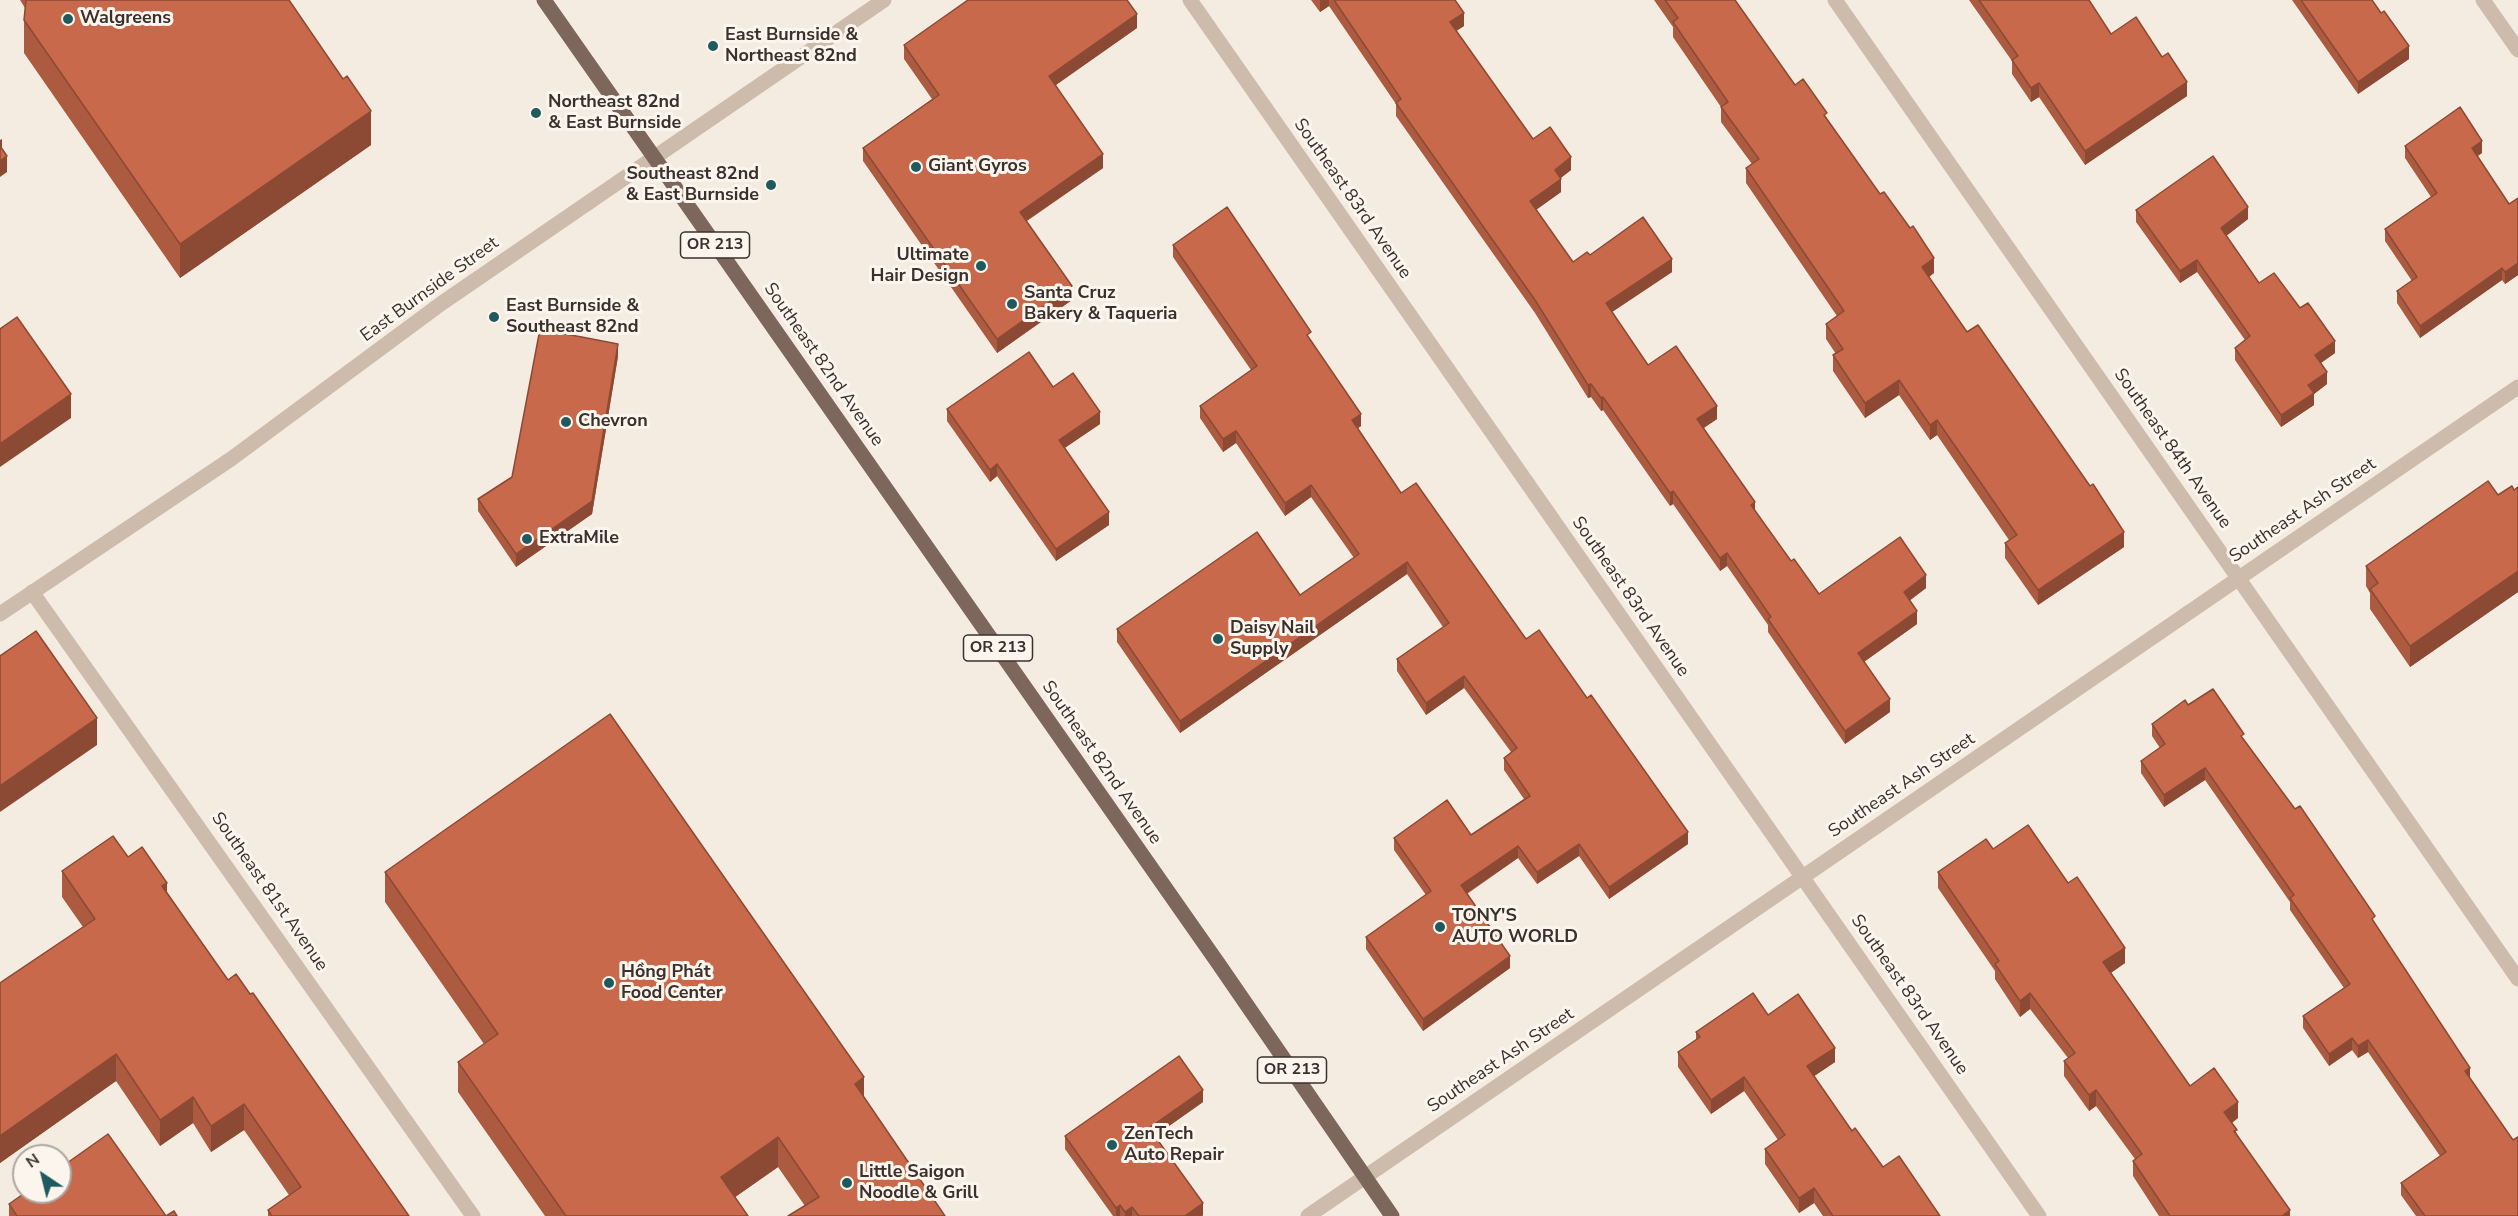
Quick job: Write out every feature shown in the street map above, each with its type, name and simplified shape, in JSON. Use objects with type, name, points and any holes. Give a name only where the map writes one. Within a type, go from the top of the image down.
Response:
[{"type":"main road","name":"OR 213","points":[[544,0],[653,157]]},
{"type":"main road","name":"Southeast 82nd Avenue","points":[[653,157],[904,513],[1392,1216]]},
{"type":"street","name":"East Burnside Street","points":[[0,614],[231,459],[442,303],[884,0]]},
{"type":"street","name":"Southeast 83rd Avenue","points":[[1190,0],[2039,1216]]},
{"type":"street","name":"Southeast 84th Avenue","points":[[1836,0],[2518,979]]},
{"type":"street","points":[[2483,0],[2518,50]]},
{"type":"street","name":"Southeast Ash Street","points":[[1308,1216],[2518,387]]},
{"type":"street","name":"Southeast 81st Avenue","points":[[32,592],[473,1216]]},
{"type":"building","name":"Walgreens","points":[[26,0],[289,0],[343,79],[347,76],[371,111],[180,244],[24,20]]},
{"type":"building","points":[[968,0],[1127,0],[1137,14],[1049,76],[1103,154],[1020,212],[1072,286],[997,339],[863,148],[939,95],[904,45]]},
{"type":"building","points":[[1334,0],[1455,0],[1464,13],[1450,22],[1533,139],[1550,127],[1571,157],[1555,170],[1561,179],[1530,201],[1573,262],[1587,252],[1590,255],[1643,217],[1672,259],[1606,303],[1648,365],[1676,346],[1717,406],[1697,419],[1755,502],[1751,505],[1791,561],[1794,559],[1819,594],[1900,537],[1926,575],[1904,592],[1917,611],[1858,653],[1890,699],[1845,731],[1768,619],[1771,617],[1727,553],[1720,558],[1673,491],[1670,493],[1603,397],[1601,398],[1591,384],[1588,385],[1535,300],[1396,103],[1401,99]]},
{"type":"building","points":[[1665,0],[1735,0],[1795,85],[1803,79],[1827,113],[1824,115],[1880,194],[1884,192],[1910,228],[1913,226],[1934,258],[1922,267],[1967,332],[1978,325],[2090,486],[2093,484],[2124,532],[2038,590],[2005,543],[2017,535],[1937,420],[1930,425],[1899,380],[1865,403],[1833,355],[1843,349],[1826,324],[1844,311],[1746,168],[1759,159],[1721,107],[1728,102],[1673,22],[1678,18]]},
{"type":"building","points":[[1979,0],[2089,0],[2111,34],[2136,17],[2162,57],[2168,53],[2187,82],[2085,151],[2039,83],[2031,88],[2012,60],[2018,56]]},
{"type":"building","points":[[2301,0],[2372,0],[2381,13],[2384,11],[2409,46],[2358,82]]},
{"type":"building","points":[[2460,107],[2482,141],[2472,148],[2509,204],[2518,198],[2518,263],[2505,272],[2502,268],[2420,326],[2397,291],[2417,277],[2385,229],[2437,193],[2405,146]]},
{"type":"building","points":[[0,146],[7,156],[0,161]]},
{"type":"building","points":[[2213,156],[2248,207],[2221,228],[2259,283],[2274,273],[2300,308],[2308,303],[2335,341],[2315,355],[2327,372],[2308,385],[2314,393],[2281,415],[2235,348],[2250,336],[2197,260],[2180,271],[2136,210]]},
{"type":"building","points":[[1227,207],[1311,332],[1307,335],[1361,414],[1352,420],[1401,493],[1416,483],[1526,639],[1539,630],[1587,698],[1591,695],[1688,832],[1609,887],[1579,844],[1537,872],[1518,846],[1461,885],[1510,956],[1423,1019],[1366,937],[1431,891],[1394,838],[1447,800],[1471,835],[1530,796],[1504,758],[1517,748],[1464,676],[1426,703],[1397,659],[1449,623],[1407,562],[1180,721],[1117,629],[1257,532],[1300,595],[1359,554],[1311,485],[1285,503],[1236,431],[1223,439],[1200,406],[1257,366],[1173,245]]},
{"type":"building","points":[[17,317],[71,394],[0,444],[0,329]]},
{"type":"building","name":"Chevron","points":[[540,329],[618,344],[592,501],[516,554],[478,499],[512,477]]},
{"type":"building","points":[[1029,352],[1053,387],[1073,373],[1100,412],[1059,440],[1109,512],[1056,549],[997,464],[990,470],[947,409]]},
{"type":"building","points":[[2488,481],[2498,495],[2512,486],[2514,490],[2518,487],[2518,571],[2410,646],[2370,589],[2378,583],[2366,566]]},
{"type":"building","points":[[36,631],[97,718],[0,786],[0,656]]},
{"type":"building","points":[[2213,689],[2244,734],[2241,736],[2295,809],[2300,806],[2375,916],[2372,919],[2470,1068],[2465,1071],[2513,1140],[2518,1137],[2518,1216],[2425,1216],[2401,1183],[2446,1152],[2368,1040],[2358,1046],[2352,1038],[2329,1054],[2303,1016],[2350,984],[2290,898],[2294,895],[2205,768],[2164,795],[2141,761],[2165,744],[2152,724],[2185,700],[2188,705]]},
{"type":"building","name":"Hồng Phát Food Center","points":[[610,714],[864,1077],[855,1084],[945,1216],[788,1216],[819,1197],[778,1137],[721,1177],[748,1216],[566,1216],[458,1062],[498,1034],[385,872]]},
{"type":"building","points":[[2028,825],[2068,883],[2077,877],[2125,948],[2103,962],[2190,1086],[2214,1068],[2238,1102],[2224,1112],[2237,1130],[2234,1131],[2290,1210],[2282,1216],[2170,1216],[2133,1161],[2142,1154],[2096,1090],[2089,1095],[2064,1061],[2075,1053],[2030,993],[2020,1001],[1995,964],[1999,961],[1938,872],[1986,839],[1993,849]]},
{"type":"building","points":[[113,836],[128,857],[142,847],[167,883],[162,886],[228,980],[236,974],[250,994],[253,993],[409,1216],[272,1216],[268,1210],[301,1187],[244,1104],[211,1126],[193,1097],[160,1120],[116,1054],[0,1136],[0,983],[95,919],[62,871]]},
{"type":"building","points":[[1753,993],[1768,1015],[1798,994],[1835,1048],[1807,1066],[1852,1131],[1855,1128],[1883,1167],[1899,1156],[1940,1216],[1833,1216],[1814,1188],[1799,1198],[1765,1149],[1785,1135],[1744,1077],[1711,1100],[1678,1052],[1700,1037],[1696,1032]]},
{"type":"building","name":"ZenTech Auto Repair","points":[[1179,1056],[1203,1090],[1149,1128],[1203,1203],[1185,1216],[1139,1216],[1132,1207],[1125,1212],[1120,1205],[1116,1208],[1065,1136]]},
{"type":"building","points":[[108,1134],[166,1216],[17,1216],[9,1204],[12,1202],[12,1204],[72,1204],[72,1160]]},
{"type":"building","points":[[174,1211],[177,1216],[166,1216]]},
{"type":"place","name":"Walgreens","points":[[68,19]]},
{"type":"place","name":"East Burnside & Northeast 82nd","points":[[713,46]]},
{"type":"place","name":"Northeast 82nd & East Burnside","points":[[536,113]]},
{"type":"place","name":"Giant Gyros","points":[[916,167]]},
{"type":"place","name":"Southeast 82nd & East Burnside","points":[[771,185]]},
{"type":"place","name":"Ultimate Hair Design","points":[[981,266]]},
{"type":"place","name":"Santa Cruz Bakery & Taqueria","points":[[1012,304]]},
{"type":"place","name":"East Burnside & Southeast 82nd","points":[[494,317]]},
{"type":"place","name":"Chevron","points":[[566,422]]},
{"type":"place","name":"ExtraMile","points":[[527,539]]},
{"type":"place","name":"Daisy Nail Supply","points":[[1218,639]]},
{"type":"place","name":"TONY'S AUTO WORLD","points":[[1440,927]]},
{"type":"place","name":"Hồng Phát Food Center","points":[[609,983]]},
{"type":"place","name":"ZenTech Auto Repair","points":[[1112,1145]]},
{"type":"place","name":"Little Saigon Noodle & Grill","points":[[847,1183]]}]
